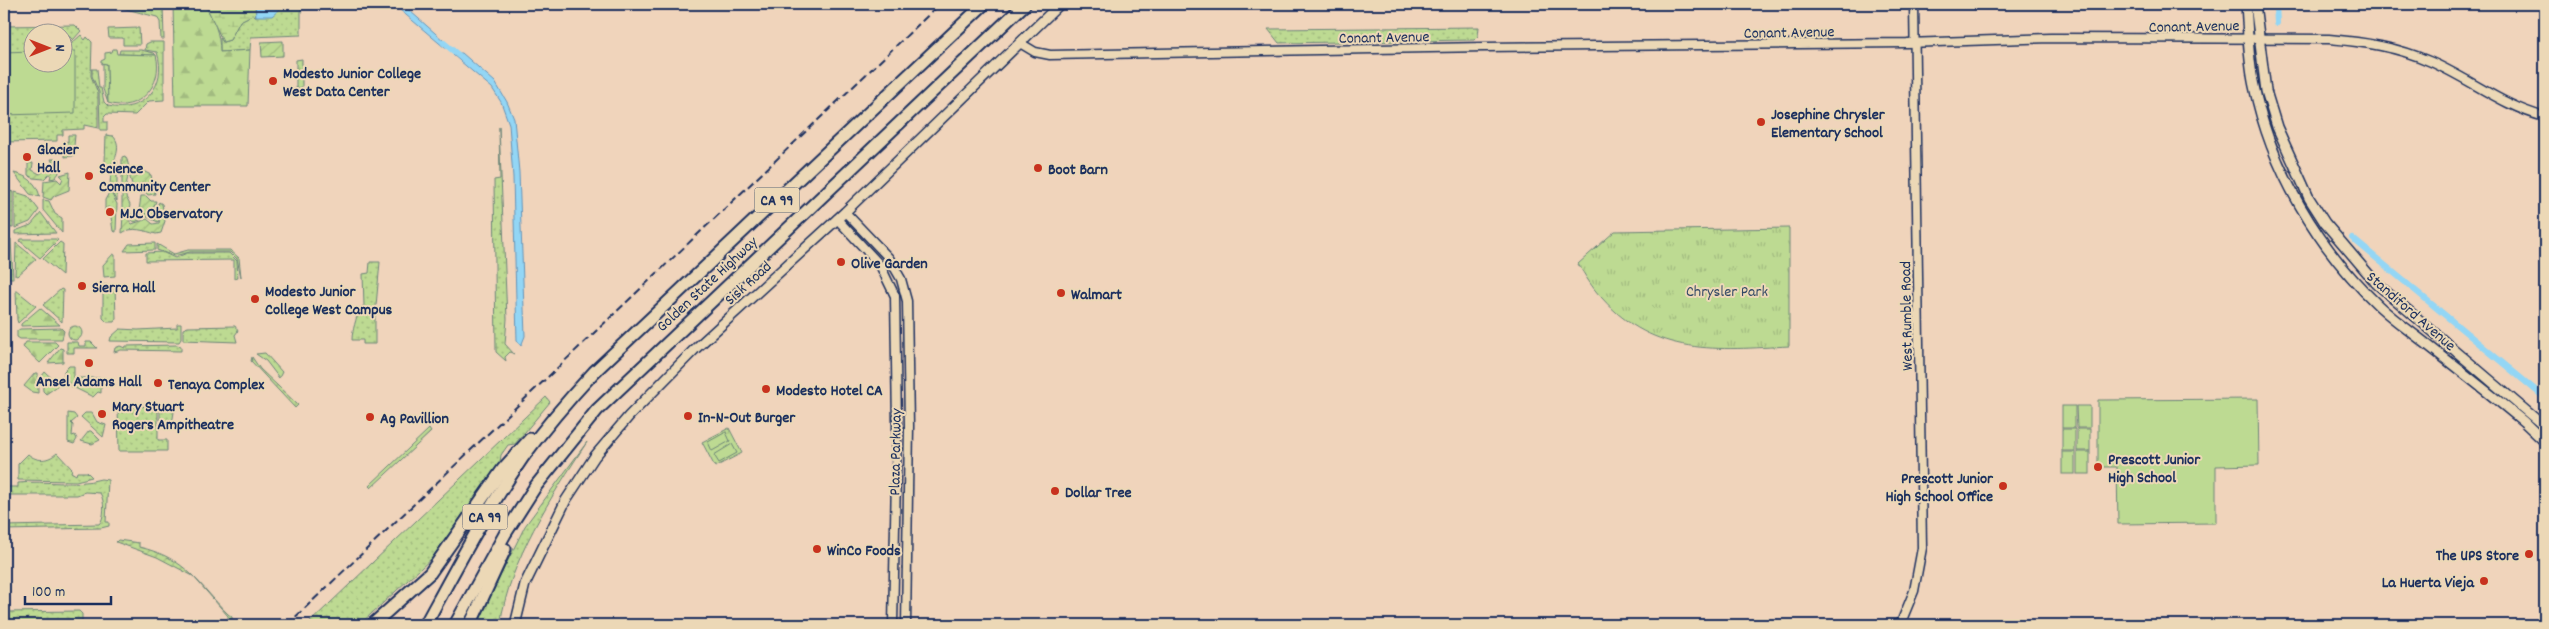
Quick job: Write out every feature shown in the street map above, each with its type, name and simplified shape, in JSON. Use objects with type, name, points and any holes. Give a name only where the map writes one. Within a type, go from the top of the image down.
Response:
[{"type":"highway","name":"Golden State Highway","points":[[425,625],[488,511],[524,456],[555,415],[594,372],[984,4]]},
{"type":"highway","name":"Golden State Highway","points":[[455,625],[505,534],[535,487],[573,438],[625,381],[1026,4]]},
{"type":"highway","points":[[470,625],[500,559],[530,504],[625,381]]},
{"type":"highway","points":[[372,625],[430,573],[513,457],[555,415]]},
{"type":"main road","name":"Sisk Road","points":[[515,625],[522,592],[532,569],[566,500],[595,456],[653,390],[838,219],[1060,4]]},
{"type":"main road","name":"Standiford Avenue","points":[[2246,4],[2276,127],[2308,198],[2325,223],[2377,284],[2545,427]]},
{"type":"main road","name":"Standiford Avenue","points":[[2255,4],[2254,86],[2276,159],[2314,229],[2352,278],[2381,308],[2501,403],[2545,442]]},
{"type":"main road","points":[[2501,403],[2508,402],[2534,422],[2545,427]]},
{"type":"street","name":"West Rumble Road","points":[[1900,625],[1914,591],[1922,548],[1914,4]]},
{"type":"street","name":"Conant Avenue","points":[[1020,42],[1035,52],[1050,55],[1485,47],[1916,43],[2051,38],[2165,40],[2254,38],[2348,41],[2393,48],[2435,64],[2516,108],[2545,117]]},
{"type":"street","name":"Plaza Parkway","points":[[845,212],[889,258],[901,279],[907,301],[909,426],[906,625]]},
{"type":"street","name":"Plaza Parkway","points":[[838,219],[880,265],[895,296],[897,426],[894,625]]},
{"type":"green space","points":[[120,4],[163,4],[164,39],[161,39],[160,22],[157,17],[122,8]]},
{"type":"green space","points":[[173,4],[203,4],[216,26],[220,52],[250,50],[248,106],[175,106]]},
{"type":"green space","points":[[209,4],[255,4],[256,16],[252,15],[240,21],[230,40],[223,42],[208,10]]},
{"type":"green space","points":[[280,4],[301,4],[301,35],[251,37],[250,50],[220,52],[220,38],[223,42],[230,40],[240,21],[252,15],[256,16],[279,10]]},
{"type":"green space","points":[[72,25],[75,25],[81,31],[73,40],[72,39]]},
{"type":"green space","points":[[4,26],[22,26],[22,72],[72,72],[72,43],[81,35],[85,40],[87,37],[92,42],[91,76],[98,93],[98,128],[84,125],[84,129],[63,130],[63,135],[57,135],[57,141],[4,142]]},
{"type":"green space","points":[[1479,27],[1478,36],[1474,40],[1279,43],[1268,29]]},
{"type":"green space","points":[[139,28],[140,45],[123,45],[123,38],[109,38],[108,29]]},
{"type":"green space","points":[[283,41],[283,56],[262,57],[261,42]]},
{"type":"green space","points":[[150,42],[164,42],[164,100],[149,101],[135,115],[107,114],[104,117],[104,122],[107,122],[107,130],[100,130],[99,92],[92,76],[92,69],[97,69],[99,88],[101,88],[104,102],[108,106],[132,106],[150,95],[156,86],[159,76],[157,52],[145,50],[146,44]]},
{"type":"green space","points":[[113,49],[116,49],[117,54],[156,55],[158,66],[153,86],[147,94],[130,104],[108,103],[107,64],[101,63],[101,61],[105,59],[105,53],[112,52]]},
{"type":"green space","points":[[120,50],[141,50],[156,55],[119,54]]},
{"type":"green space","points":[[22,51],[22,72],[72,72],[72,51],[75,51],[75,113],[4,115],[4,52]]},
{"type":"green space","points":[[302,59],[302,88],[296,88],[296,60]]},
{"type":"green space","points":[[103,63],[107,64],[108,103],[103,89]]},
{"type":"green space","points":[[499,127],[507,319],[505,344],[514,354],[510,352],[505,357],[506,361],[496,352],[494,180],[500,179]]},
{"type":"green space","points":[[68,135],[75,135],[73,156],[65,157],[64,141],[68,142]]},
{"type":"green space","points":[[106,135],[113,136],[118,149],[110,171],[105,162]]},
{"type":"green space","points":[[125,156],[129,169],[124,193],[130,205],[129,211],[122,209],[122,157]]},
{"type":"green space","points":[[51,159],[55,159],[59,173],[55,178],[50,179],[51,175],[49,174],[44,179],[33,178],[28,175],[28,163],[33,163],[32,170],[40,174],[45,170],[45,164],[53,164]]},
{"type":"green space","points":[[117,161],[117,201],[110,186],[110,181]]},
{"type":"green space","points":[[137,168],[151,175],[155,194],[148,195],[141,187],[133,188],[129,174]]},
{"type":"green space","points":[[70,172],[69,190],[54,196],[51,200],[43,197],[44,181],[57,179],[61,183],[63,178],[60,175]]},
{"type":"green space","points":[[14,173],[24,176],[31,181],[37,188],[40,197],[30,194]]},
{"type":"green space","points":[[4,189],[13,192],[13,228],[4,227]]},
{"type":"green space","points":[[110,191],[117,204],[116,232],[113,231],[111,217],[114,214],[114,210],[108,207],[105,211],[105,200]]},
{"type":"green space","points":[[15,192],[28,196],[39,210],[30,222],[15,228]]},
{"type":"green space","points":[[141,196],[146,196],[151,201],[156,201],[153,209],[159,218],[158,222],[147,217],[145,213],[143,218],[135,222],[130,219],[130,214],[135,214],[139,211]]},
{"type":"green space","points":[[43,200],[49,201],[55,214],[62,218],[62,233],[43,210]]},
{"type":"green space","points":[[159,202],[162,204],[165,221],[161,233],[156,234],[134,229],[122,233],[123,212],[128,214],[128,219],[132,224],[147,219],[153,224],[159,223],[160,218],[155,210]]},
{"type":"green space","points":[[41,213],[56,233],[15,234],[15,231],[31,225]]},
{"type":"green space","name":"Chrysler Park","points":[[1789,228],[1789,346],[1712,348],[1688,346],[1665,340],[1643,331],[1622,317],[1598,294],[1578,264],[1615,231]]},
{"type":"green space","points":[[11,239],[13,278],[9,278],[9,248],[6,248],[6,240]]},
{"type":"green space","points":[[21,239],[58,240],[40,258],[20,241]]},
{"type":"green space","points":[[60,242],[63,244],[62,275],[43,259]]},
{"type":"green space","points":[[16,243],[36,259],[17,276],[15,275]]},
{"type":"green space","points":[[155,243],[155,250],[124,251],[129,244]]},
{"type":"green space","points":[[157,244],[174,254],[188,250],[230,250],[239,258],[241,277],[237,259],[230,252],[190,252],[174,256],[157,250]]},
{"type":"green space","points":[[162,252],[175,258],[187,253],[229,253],[237,261],[238,278],[234,279],[234,260],[146,261],[146,253]]},
{"type":"green space","points":[[113,254],[115,255],[115,276],[104,277],[103,265]]},
{"type":"green space","points":[[370,262],[380,262],[375,317],[375,344],[363,344],[363,340],[352,340],[352,336],[358,309],[364,306],[363,274],[369,273]]},
{"type":"green space","points":[[103,285],[113,285],[115,287],[116,319],[114,322],[107,322],[103,318]]},
{"type":"green space","points":[[61,289],[63,290],[62,322],[43,305]]},
{"type":"green space","points":[[16,290],[36,306],[18,323],[17,320]]},
{"type":"green space","points":[[40,308],[60,325],[21,326]]},
{"type":"green space","points":[[177,324],[181,324],[181,339],[179,342],[110,341],[111,337],[120,329],[177,328]]},
{"type":"green space","points":[[72,326],[78,326],[82,333],[78,340],[72,340],[68,336],[68,330]]},
{"type":"green space","points":[[235,326],[238,331],[235,335],[237,342],[183,340],[183,329],[188,327]]},
{"type":"green space","points":[[61,328],[64,331],[62,339],[20,339],[17,337],[17,331],[20,329]]},
{"type":"green space","points":[[26,342],[55,342],[58,345],[40,363],[23,347]]},
{"type":"green space","points":[[67,342],[78,342],[79,346],[86,346],[86,342],[91,342],[97,348],[74,348],[74,353],[67,353]]},
{"type":"green space","points":[[120,346],[125,348],[126,346],[181,346],[181,351],[121,350],[114,352],[115,348]]},
{"type":"green space","points":[[60,348],[63,349],[63,362],[48,363]]},
{"type":"green space","points":[[265,353],[282,372],[279,378],[266,361],[256,354]]},
{"type":"green space","points":[[252,357],[260,369],[298,405],[295,408],[251,361]]},
{"type":"green space","points":[[69,366],[74,366],[74,378],[101,378],[101,393],[98,392],[93,397],[71,386],[64,376],[64,371]]},
{"type":"green space","points":[[45,372],[59,385],[46,394],[43,391],[42,376]]},
{"type":"green space","points":[[35,373],[38,373],[38,393],[32,392],[24,386]]},
{"type":"green space","points":[[546,397],[550,402],[515,444],[508,445],[501,455],[500,462],[432,558],[359,625],[307,625]]},
{"type":"green space","points":[[2258,399],[2259,465],[2216,466],[2216,523],[2118,524],[2117,467],[2098,467],[2098,400]]},
{"type":"green space","points":[[158,406],[158,440],[167,440],[167,451],[119,451],[118,407]]},
{"type":"green space","points":[[163,406],[171,406],[174,412],[172,424],[166,424],[165,420],[160,420],[160,409]]},
{"type":"green space","points":[[2062,406],[2075,406],[2075,428],[2062,428]]},
{"type":"green space","points":[[2076,406],[2090,406],[2090,428],[2077,428]]},
{"type":"green space","points":[[68,413],[74,414],[77,418],[71,423],[73,425],[72,436],[75,435],[77,439],[74,444],[68,442]]},
{"type":"green space","points":[[85,413],[92,413],[97,422],[106,425],[103,437],[81,417]]},
{"type":"green space","points":[[729,428],[742,453],[715,467],[702,442]]},
{"type":"green space","points":[[429,429],[431,432],[371,488],[369,486]]},
{"type":"green space","points":[[2062,429],[2075,429],[2075,451],[2062,451]]},
{"type":"green space","points":[[2077,429],[2090,429],[2090,451],[2077,451]]},
{"type":"green space","points":[[89,431],[100,440],[92,444],[81,441]]},
{"type":"green space","points":[[726,432],[730,441],[712,451],[708,442]]},
{"type":"green space","points":[[587,442],[546,507],[522,553],[505,600],[500,625],[476,625],[525,526]]},
{"type":"green space","points":[[732,444],[737,453],[719,463],[714,455]]},
{"type":"green space","points":[[2062,452],[2075,452],[2075,474],[2062,474]]},
{"type":"green space","points":[[2077,452],[2090,452],[2090,474],[2077,474]]},
{"type":"green space","points":[[57,453],[72,469],[71,472],[76,475],[77,472],[87,472],[92,477],[76,481],[18,480],[18,464],[28,454],[31,457],[42,460],[50,458]]},
{"type":"green space","points":[[101,479],[108,480],[106,522],[109,522],[109,526],[101,528],[4,530],[4,526],[99,524],[104,509],[100,493],[85,492],[77,495],[4,495],[4,487],[18,487],[18,483],[29,482],[80,483]]},
{"type":"green space","points":[[118,540],[139,543],[139,547],[169,558],[193,576],[157,557],[116,542]]},
{"type":"green space","points":[[194,577],[232,617],[232,622],[228,625],[228,616]]},
{"type":"green space","points":[[79,611],[82,614],[82,625],[4,625],[4,612]]},
{"type":"water","points":[[255,4],[280,4],[279,10],[272,16],[256,16]]},
{"type":"water","points":[[393,4],[402,4],[452,48],[445,48]]},
{"type":"water","points":[[454,53],[462,53],[495,82],[507,102],[514,119],[519,172],[525,336],[521,346],[517,341],[513,177],[509,124],[501,102],[492,88],[453,55]]},
{"type":"waterway","points":[[2276,4],[2277,23]]},
{"type":"waterway","points":[[444,43],[463,59]]},
{"type":"waterway","points":[[2352,238],[2545,398]]},
{"type":"railway","points":[[287,625],[940,4]]},
{"type":"place","name":"Modesto Junior College West Data Center","points":[[273,81]]},
{"type":"place","name":"Josephine Chrysler Elementary School","points":[[1761,122]]},
{"type":"place","name":"Glacier Hall","points":[[27,157]]},
{"type":"place","name":"Boot Barn","points":[[1038,168]]},
{"type":"place","name":"Science Community Center","points":[[89,176]]},
{"type":"place","name":"MJC Observatory","points":[[110,212]]},
{"type":"place","name":"Olive Garden","points":[[841,262]]},
{"type":"place","name":"Sierra Hall","points":[[82,286]]},
{"type":"place","name":"Walmart","points":[[1061,293]]},
{"type":"place","name":"Modesto Junior College West Campus","points":[[255,299]]},
{"type":"place","name":"Ansel Adams Hall","points":[[89,363]]},
{"type":"place","name":"Tenaya Complex","points":[[158,383]]},
{"type":"place","name":"Modesto Hotel CA","points":[[766,389]]},
{"type":"place","name":"Mary Stuart Rogers Ampitheatre","points":[[102,414]]},
{"type":"place","name":"In-N-Out Burger","points":[[688,416]]},
{"type":"place","name":"Ag Pavillion","points":[[370,417]]},
{"type":"place","name":"Prescott Junior High School","points":[[2098,467]]},
{"type":"place","name":"Prescott Junior High School Office","points":[[2003,486]]},
{"type":"place","name":"Dollar Tree","points":[[1055,491]]},
{"type":"place","name":"WinCo Foods","points":[[817,549]]},
{"type":"place","name":"The UPS Store","points":[[2529,554]]},
{"type":"place","name":"La Huerta Vieja","points":[[2484,581]]}]
